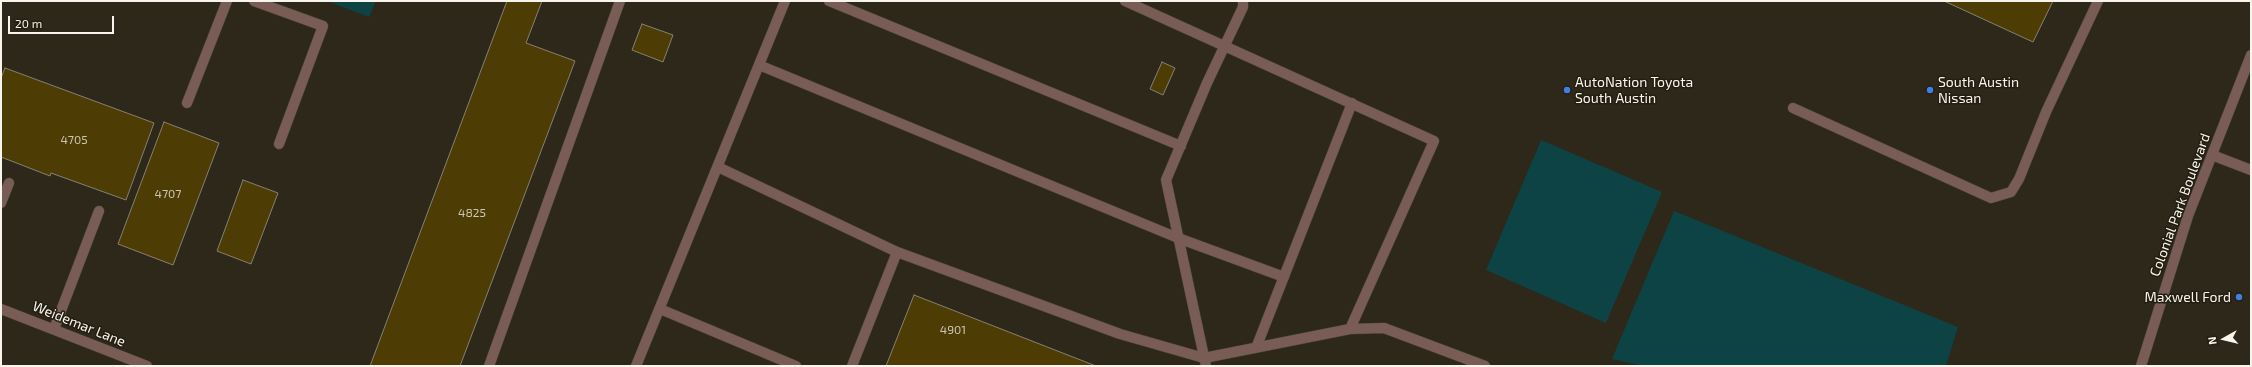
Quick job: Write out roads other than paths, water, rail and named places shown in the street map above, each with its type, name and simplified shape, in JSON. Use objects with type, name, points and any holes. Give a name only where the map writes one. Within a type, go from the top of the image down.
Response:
[{"type":"street","points":[[187,104],[227,1]]},
{"type":"street","points":[[254,1],[323,26],[279,144]]},
{"type":"street","points":[[488,366],[620,1]]},
{"type":"street","points":[[636,366],[785,1]]},
{"type":"street","points":[[829,1],[1180,146]]},
{"type":"street","points":[[1125,1],[1224,44],[1434,141],[1350,329]]},
{"type":"street","points":[[1205,362],[1166,180],[1224,44],[1242,8],[1243,1]]},
{"type":"street","points":[[1793,108],[1991,198],[2011,192],[2019,179],[2046,112],[2098,1]]},
{"type":"street","name":"Colonial Park Boulevard","points":[[2141,366],[2188,216],[2251,55]]},
{"type":"street","points":[[759,65],[1178,238],[1284,277]]},
{"type":"street","points":[[1256,348],[1352,103]]},
{"type":"street","points":[[2212,155],[2251,170]]},
{"type":"street","points":[[718,167],[897,252],[1120,334],[1205,362],[1256,348],[1350,329],[1384,328],[1485,366]]},
{"type":"street","points":[[1,203],[9,183]]},
{"type":"street","points":[[54,329],[99,211]]},
{"type":"street","points":[[852,366],[897,252]]},
{"type":"street","name":"Weidemar Lane","points":[[1,309],[147,366]]},
{"type":"street","points":[[660,309],[796,366]]},
{"type":"water","points":[[327,1],[376,1],[369,17]]},
{"type":"water","points":[[1541,140],[1662,192],[1606,323],[1486,270]]},
{"type":"water","points":[[1674,211],[1958,327],[1946,366],[1642,366],[1612,359]]},
{"type":"place","name":"AutoNation Toyota South Austin","points":[[1567,90]]},
{"type":"place","name":"South Austin Nissan","points":[[1930,90]]},
{"type":"place","name":"Maxwell Ford","points":[[2239,297]]}]
